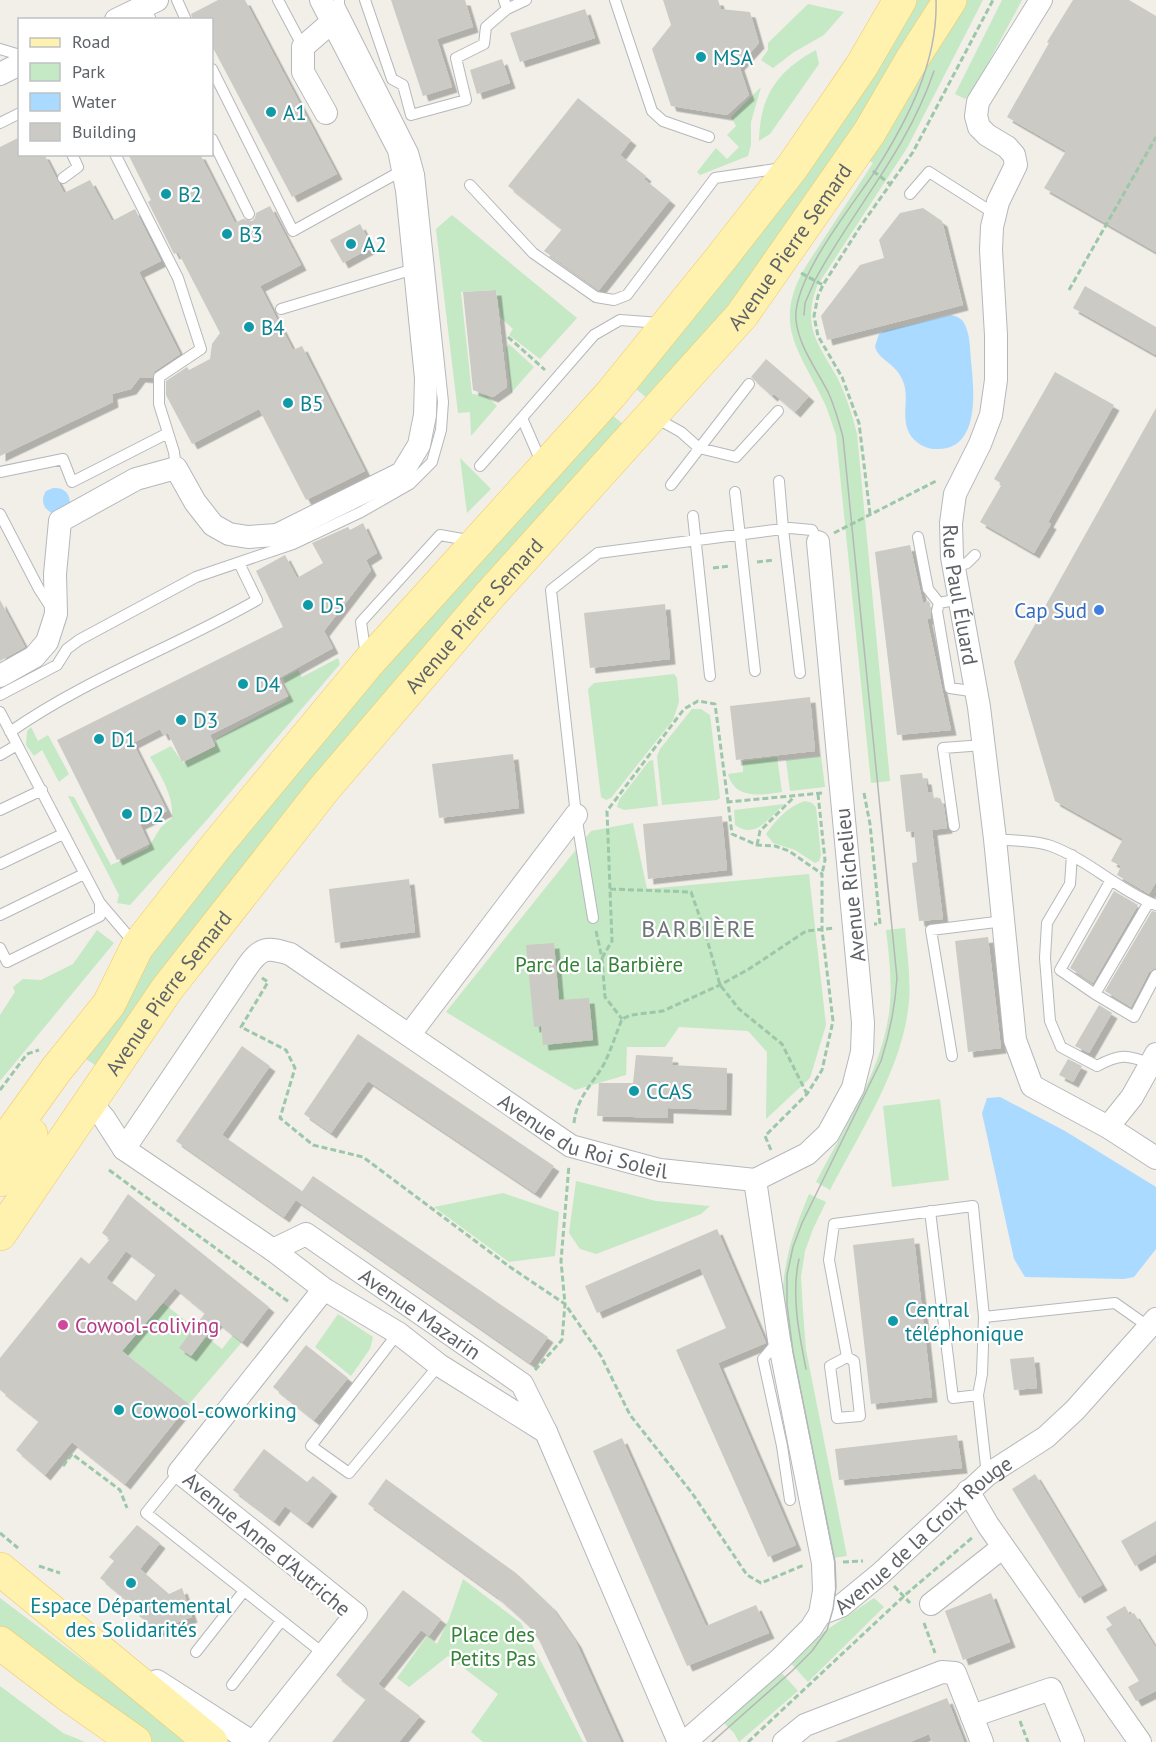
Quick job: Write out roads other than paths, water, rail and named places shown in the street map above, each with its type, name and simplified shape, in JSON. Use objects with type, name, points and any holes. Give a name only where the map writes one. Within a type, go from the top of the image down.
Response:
[{"type":"main road","name":"Avenue Pierre Semard","points":[[0,1148],[56,1070],[109,1004],[137,947],[217,845],[367,664],[610,394],[670,323],[793,166],[861,67],[900,0]]},
{"type":"main road","name":"Avenue Pierre Semard","points":[[0,1234],[167,989],[324,789],[489,596],[742,315],[869,134],[950,0]]},
{"type":"main road","points":[[0,1109],[39,1069],[95,994],[137,947]]},
{"type":"main road","points":[[0,1180],[25,1144],[109,1004]]},
{"type":"main road","points":[[8,1561],[19,1576],[69,1625],[212,1742]]},
{"type":"main road","points":[[0,1643],[135,1742]]},
{"type":"street","points":[[0,676],[34,657],[47,642],[56,614],[55,574],[60,521],[136,479],[176,468],[195,502],[213,525],[229,534],[248,537],[277,535],[402,472],[419,445],[426,415],[426,378],[407,190],[399,150],[333,7],[321,0]]},
{"type":"street","points":[[911,62],[937,0]]},
{"type":"street","name":"Rue Paul Éluard","points":[[1032,0],[1024,15],[1022,31],[978,102],[976,116],[979,127],[1014,154],[1016,165],[998,202],[992,227],[996,380],[991,415],[980,444],[955,494],[951,523],[954,568],[950,601],[977,692],[996,839],[1015,1040],[1032,1086],[1108,1127],[1156,1158]]},
{"type":"street","points":[[1022,31],[1041,0]]},
{"type":"street","points":[[121,18],[148,6]]},
{"type":"street","points":[[326,113],[303,72],[303,47],[333,7]]},
{"type":"street","points":[[0,74],[18,65]]},
{"type":"street","name":"Avenue Richelieu","points":[[755,1180],[807,1154],[828,1134],[853,1088],[862,1052],[863,1023],[818,542]]},
{"type":"street","points":[[410,1034],[576,815]]},
{"type":"street","name":"Avenue du Roi Soleil","points":[[124,1149],[246,967],[258,952],[273,948],[290,954],[571,1146],[660,1170],[755,1180]]},
{"type":"street","points":[[1108,1127],[1132,1097],[1153,1059]]},
{"type":"street","name":"Avenue Mazarin","points":[[90,1102],[104,1118],[124,1149],[273,1250],[324,1289],[398,1333],[440,1365],[546,1432]]},
{"type":"street","points":[[755,1180],[779,1340],[823,1563],[824,1591],[820,1614]]},
{"type":"street","name":"Avenue Mazarin","points":[[273,1250],[306,1234],[522,1384],[546,1432],[684,1742]]},
{"type":"street","name":"Avenue Anne d'Autriche","points":[[253,1742],[356,1614],[179,1472],[324,1289]]},
{"type":"street","name":"Avenue de la Croix Rouge","points":[[684,1742],[780,1659],[811,1628],[820,1614],[841,1606],[880,1574],[987,1475],[1046,1437],[1154,1328]]},
{"type":"street","points":[[968,1491],[1003,1546],[1140,1742]]},
{"type":"street","points":[[931,1604],[1003,1546]]},
{"type":"street","points":[[69,1625],[253,1742]]},
{"type":"street","points":[[784,1742],[805,1725],[942,1672],[955,1673],[982,1742]]},
{"type":"street","points":[[972,1716],[1051,1689],[1073,1742]]},
{"type":"lane","points":[[177,0],[185,18]]},
{"type":"lane","points":[[278,0],[303,47]]},
{"type":"lane","points":[[364,0],[392,79],[403,85],[411,115],[466,100],[456,58],[484,44],[486,27],[505,5],[526,0]]},
{"type":"lane","points":[[615,0],[652,111],[663,121],[709,137]]},
{"type":"lane","points":[[0,695],[57,665],[67,649],[79,640],[196,577],[293,544],[361,512],[410,484],[432,462],[441,430],[443,402],[419,174],[413,152],[344,15],[333,7]]},
{"type":"lane","points":[[0,50],[18,54]]},
{"type":"lane","points":[[213,71],[294,231],[403,170]]},
{"type":"lane","points":[[0,123],[18,114]]},
{"type":"lane","points":[[213,141],[249,214]]},
{"type":"lane","points":[[63,178],[78,167],[73,156]]},
{"type":"lane","points":[[116,156],[178,278],[201,349],[159,377],[159,404],[176,468]]},
{"type":"lane","points":[[470,185],[533,253],[596,297],[614,300],[627,295],[715,178],[793,166]]},
{"type":"lane","points":[[910,194],[929,172],[995,214]]},
{"type":"lane","points":[[281,309],[414,269]]},
{"type":"lane","points":[[480,466],[594,335],[620,321],[670,323]]},
{"type":"lane","points":[[671,485],[749,384]]},
{"type":"lane","points":[[651,416],[681,432],[699,448],[736,457],[778,411]]},
{"type":"lane","points":[[522,418],[544,467]]},
{"type":"lane","points":[[0,472],[63,459],[72,482],[168,433]]},
{"type":"lane","points":[[779,481],[800,674]]},
{"type":"lane","points":[[735,492],[755,671]]},
{"type":"lane","points":[[0,514],[39,589],[56,614]]},
{"type":"lane","points":[[693,516],[710,675]]},
{"type":"lane","points":[[594,918],[576,815],[551,590],[598,553],[783,529],[812,530],[818,542]]},
{"type":"lane","points":[[918,537],[928,589],[950,601]]},
{"type":"lane","points":[[954,568],[968,563],[975,555]]},
{"type":"lane","points":[[10,732],[41,712],[257,600],[239,563]]},
{"type":"lane","points":[[0,712],[100,903],[137,947]]},
{"type":"lane","points":[[954,826],[943,748],[984,745]]},
{"type":"lane","points":[[0,754],[17,746]]},
{"type":"lane","points":[[0,810],[42,790]]},
{"type":"lane","points":[[0,864],[63,834]]},
{"type":"lane","points":[[996,839],[1048,845],[1072,855],[1152,904],[1095,994]]},
{"type":"lane","points":[[1072,855],[1070,885],[1047,923],[1045,958],[1050,1021],[1061,1047],[1097,1066],[1114,1058],[1132,1056],[1153,1059]]},
{"type":"lane","points":[[0,915],[84,874]]},
{"type":"lane","points":[[1111,880],[1060,970],[1134,1017],[1156,975]]},
{"type":"lane","points":[[0,948],[7,962],[100,916],[100,903]]},
{"type":"lane","points":[[952,1056],[931,930],[1004,921]]},
{"type":"lane","points":[[847,1357],[830,1366],[837,1418],[860,1416],[854,1361],[847,1357],[829,1260],[834,1224],[973,1206],[984,1317],[982,1374],[978,1395],[987,1475]]},
{"type":"lane","points":[[930,1211],[953,1398],[978,1395]]},
{"type":"lane","points":[[984,1317],[1115,1303],[1154,1328]]},
{"type":"lane","points":[[398,1333],[311,1446],[349,1473],[440,1365]]},
{"type":"lane","points":[[779,1340],[763,1359],[782,1446],[790,1500]]},
{"type":"lane","points":[[179,1472],[146,1513],[324,1654]]},
{"type":"lane","points":[[196,1652],[244,1591]]},
{"type":"lane","points":[[232,1685],[281,1621]]},
{"type":"water","points":[[951,315],[963,321],[969,338],[973,387],[971,417],[967,430],[960,440],[950,447],[931,449],[920,444],[909,433],[904,384],[897,371],[880,355],[875,346],[879,334],[885,331]]},
{"type":"water","points":[[53,488],[66,491],[70,504],[53,514],[45,507],[43,501],[46,491]]},
{"type":"water","points":[[1000,1097],[1065,1131],[1156,1187],[1156,1249],[1134,1277],[1124,1279],[1025,1277],[1014,1259],[982,1113],[987,1098]]},
{"type":"tram line","points":[[712,1742],[812,1651],[827,1630],[836,1587],[835,1562],[793,1352],[787,1305],[787,1275],[793,1247],[802,1223],[881,1061],[892,1020],[897,978],[843,437],[831,399],[801,340],[796,320],[797,304],[803,285],[825,244],[874,173],[909,112],[926,69],[932,46],[936,0]]},
{"type":"tram line","points":[[804,315],[805,303],[815,280],[895,153],[923,100],[934,71]]},
{"type":"tram line","points":[[799,1259],[796,1300],[806,1369]]},
{"type":"place","name":"MSA","points":[[701,57]]},
{"type":"place","name":"A1","points":[[271,112]]},
{"type":"place","name":"B2","points":[[166,194]]},
{"type":"place","name":"B3","points":[[227,234]]},
{"type":"place","name":"A2","points":[[351,244]]},
{"type":"place","name":"B4","points":[[249,327]]},
{"type":"place","name":"B5","points":[[288,403]]},
{"type":"place","name":"D5","points":[[308,605]]},
{"type":"place","name":"Cap Sud","points":[[1099,610]]},
{"type":"place","name":"D4","points":[[243,684]]},
{"type":"place","name":"D3","points":[[181,720]]},
{"type":"place","name":"D1","points":[[99,739]]},
{"type":"place","name":"D2","points":[[127,814]]},
{"type":"place","name":"CCAS","points":[[634,1091]]},
{"type":"place","name":"Central téléphonique","points":[[893,1321]]},
{"type":"place","name":"Cowool-coliving","points":[[63,1325]]},
{"type":"place","name":"Cowool-coworking","points":[[119,1410]]},
{"type":"place","name":"Espace Départemental des Solidarités","points":[[131,1583]]},
{"type":"district","name":"BARBIÈRE","points":[[699,928]]},
{"type":"park label","name":"Parc de la Barbière","points":[[599,964]]},
{"type":"park label","name":"Place des Petits Pas","points":[[493,1646]]}]
